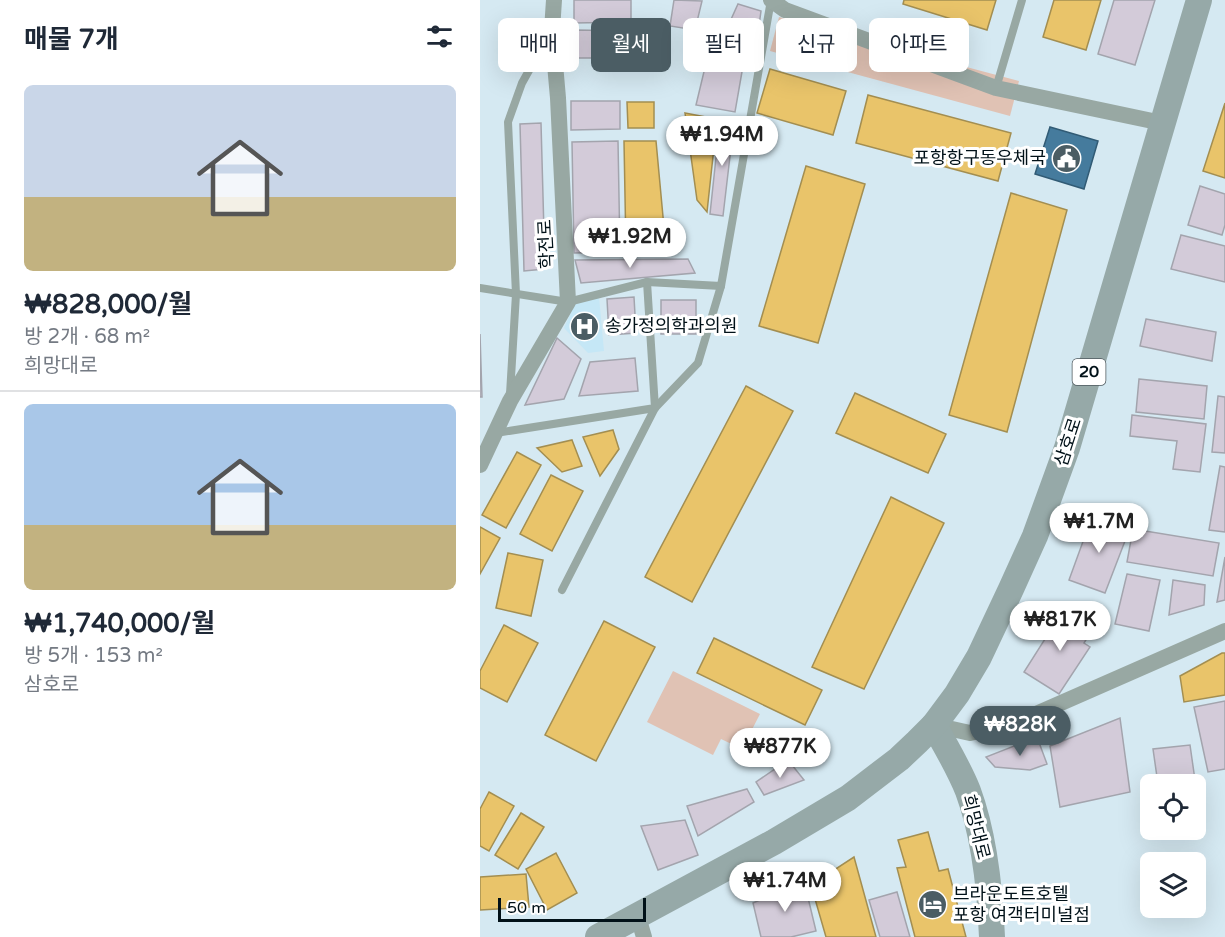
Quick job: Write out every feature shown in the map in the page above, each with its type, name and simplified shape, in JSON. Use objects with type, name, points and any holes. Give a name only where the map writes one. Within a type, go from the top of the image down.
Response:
[{"type":"main road","name":"삼호로","points":[[598,937],[641,927],[848,798],[899,759],[934,725],[957,694],[979,657],[1035,536],[1067,448],[1199,0]]},
{"type":"main road","name":"희망대로","points":[[934,725],[952,755],[968,792],[986,867],[992,937]]},
{"type":"street","name":"학전로","points":[[553,18],[554,0]]},
{"type":"street","points":[[771,0],[785,10],[996,88],[1162,123]]},
{"type":"street","name":"학전로","points":[[556,72],[568,302]]},
{"type":"street","points":[[480,465],[510,401],[568,302]]},
{"type":"street","points":[[934,725],[970,733],[1020,720],[1225,631]]},
{"type":"lane","points":[[562,590],[655,408],[698,363],[721,286],[771,0]]},
{"type":"lane","points":[[996,88],[1022,0]]},
{"type":"lane","points":[[510,401],[516,294],[508,122],[528,72]]},
{"type":"lane","points":[[480,288],[568,302],[647,282],[721,286]]},
{"type":"lane","points":[[647,282],[655,408]]},
{"type":"lane","points":[[496,433],[655,408]]},
{"type":"shaded area","points":[[776,28],[776,53],[770,51]]},
{"type":"shaded area","points":[[857,38],[869,41],[869,72],[969,72],[969,68],[1019,81],[1010,116],[848,72],[857,72]]},
{"type":"shaded area","points":[[599,297],[604,351],[588,353],[564,328],[577,299]]},
{"type":"shaded area","points":[[673,671],[760,714],[742,749],[721,739],[713,755],[647,722]]},
{"type":"building: 주거","points":[[904,0],[996,0],[987,30],[969,24],[969,18],[948,18],[903,4]]},
{"type":"building: 주거","points":[[1054,0],[1101,0],[1086,50],[1043,37]]},
{"type":"building: 주거","points":[[770,69],[846,91],[833,135],[757,113]]},
{"type":"building: 주거","points":[[868,95],[1011,133],[998,181],[856,143]]},
{"type":"building: 주거","points":[[627,102],[654,102],[654,128],[628,128]]},
{"type":"building: 주거","points":[[1225,103],[1225,178],[1203,171]]},
{"type":"building: 주거","points":[[685,113],[717,119],[707,212],[697,200]]},
{"type":"building: 주거","points":[[624,141],[656,141],[666,249],[626,250]]},
{"type":"building: 주거","points":[[806,166],[865,184],[818,343],[759,326]]},
{"type":"building: 주거","points":[[1011,193],[1067,210],[1007,432],[949,415]]},
{"type":"building: 주거","points":[[746,386],[793,411],[692,602],[645,577]]},
{"type":"building: 주거","points":[[855,393],[946,434],[928,473],[836,433]]},
{"type":"building: 주거","points":[[613,430],[619,449],[600,476],[583,437]]},
{"type":"building: 주거","points":[[572,440],[582,466],[562,472],[537,448]]},
{"type":"building: 주거","points":[[517,452],[541,465],[506,528],[482,515]]},
{"type":"building: 주거","points":[[551,475],[583,491],[552,551],[520,534]]},
{"type":"building: 주거","points":[[891,497],[944,523],[864,689],[812,667]]},
{"type":"building: 주거","points":[[480,527],[500,538],[480,574]]},
{"type":"building: 주거","points":[[508,553],[543,560],[531,616],[496,608]]},
{"type":"building: 주거","points":[[604,621],[655,647],[596,761],[545,735]]},
{"type":"building: 주거","points":[[504,625],[538,643],[507,702],[480,688],[480,671]]},
{"type":"building: 주거","points":[[714,638],[822,690],[805,725],[697,673]]},
{"type":"building: 주거","points":[[1225,653],[1225,695],[1184,702],[1180,676]]},
{"type":"building: 주거","points":[[489,792],[514,806],[489,851],[480,846],[480,809]]},
{"type":"building: 주거","points":[[521,813],[544,827],[518,869],[495,855]]},
{"type":"building: 주거","name":"브라운도트호텔 포항 여객터미널점","points":[[928,832],[939,871],[948,869],[966,937],[915,937],[897,868],[906,867],[898,840]]},
{"type":"building: 주거","points":[[556,853],[577,893],[547,910],[526,869]]},
{"type":"building: 주거","points":[[854,857],[876,937],[826,937],[811,885]]},
{"type":"building: 주거","points":[[526,874],[529,907],[480,910],[480,877]]},
{"type":"building: 공공","name":"포항항구동우체국","points":[[1050,127],[1098,141],[1084,189],[1035,174]]},
{"type":"building: 기타","points":[[574,0],[631,0],[631,18],[591,18],[591,23],[579,23],[579,18],[574,18]]},
{"type":"building: 기타","points":[[674,0],[702,1],[698,18],[683,18],[683,28],[671,26]]},
{"type":"building: 기타","points":[[1114,0],[1155,0],[1135,65],[1098,54]]},
{"type":"building: 기타","points":[[738,4],[761,11],[760,18],[732,18]]},
{"type":"building: 기타","points":[[579,30],[591,30],[591,58],[579,58]]},
{"type":"building: 기타","points":[[704,72],[742,72],[735,112],[696,105]]},
{"type":"building: 기타","points":[[571,101],[620,101],[620,129],[571,130]]},
{"type":"building: 기타","points":[[720,120],[734,122],[723,216],[710,214]]},
{"type":"building: 기타","points":[[541,123],[545,269],[524,271],[520,124]]},
{"type":"building: 기타","points":[[618,141],[620,252],[574,253],[572,142]]},
{"type":"building: 기타","points":[[1200,186],[1225,194],[1225,225],[1222,235],[1188,225]]},
{"type":"building: 기타","points":[[1181,235],[1225,246],[1225,282],[1171,269]]},
{"type":"building: 기타","points":[[688,259],[695,273],[581,283],[575,260]]},
{"type":"building: 기타","points":[[634,297],[636,333],[609,335],[607,299]]},
{"type":"building: 기타","points":[[661,300],[696,300],[696,334],[661,334]]},
{"type":"building: 기타","points":[[1146,319],[1216,332],[1212,361],[1140,346]]},
{"type":"building: 기타","points":[[480,334],[482,397],[480,397]]},
{"type":"building: 기타","points":[[557,338],[581,359],[564,399],[525,405]]},
{"type":"building: 기타","points":[[635,358],[638,391],[579,396],[590,362]]},
{"type":"building: 기타","points":[[1139,379],[1207,386],[1204,419],[1136,412]]},
{"type":"building: 기타","points":[[1218,396],[1225,397],[1225,453],[1212,452]]},
{"type":"building: 기타","points":[[1132,415],[1206,424],[1200,472],[1173,469],[1177,441],[1130,436]]},
{"type":"building: 기타","points":[[1220,466],[1225,467],[1225,532],[1209,530]]},
{"type":"building: 기타","points":[[1093,514],[1130,528],[1105,593],[1069,580]]},
{"type":"building: 기타","points":[[1133,529],[1219,543],[1213,576],[1127,562]]},
{"type":"building: 기타","points":[[1225,557],[1225,600],[1217,602]]},
{"type":"building: 기타","points":[[1127,574],[1160,580],[1149,631],[1115,624]]},
{"type":"building: 기타","points":[[1173,580],[1205,585],[1204,605],[1169,615]]},
{"type":"building: 기타","points":[[1064,609],[1093,628],[1084,643],[1090,647],[1059,694],[1024,672]]},
{"type":"building: 기타","points":[[1225,701],[1225,769],[1208,772],[1194,707]]},
{"type":"building: 기타","points":[[1120,718],[1130,792],[1060,807],[1050,746]]},
{"type":"building: 기타","points":[[1037,737],[1047,764],[1030,770],[995,767],[986,757]]},
{"type":"building: 기타","points":[[1190,745],[1194,774],[1157,774],[1153,749]]},
{"type":"building: 기타","points":[[788,760],[804,780],[764,795],[756,782]]},
{"type":"building: 기타","points":[[747,789],[754,802],[698,836],[687,806]]},
{"type":"building: 기타","points":[[685,820],[698,855],[658,870],[641,826]]},
{"type":"building: 기타","points":[[804,881],[816,931],[791,937],[761,937],[753,903]]},
{"type":"building: 기타","points":[[897,892],[910,937],[880,937],[869,900]]},
{"type":"place","name":"포항항구동우체국","points":[[1067,158]]},
{"type":"place","name":"송가정의학과의원","points":[[584,326]]},
{"type":"place","name":"브라운도트호텔 포항 여객터미널점","points":[[932,904]]}]
